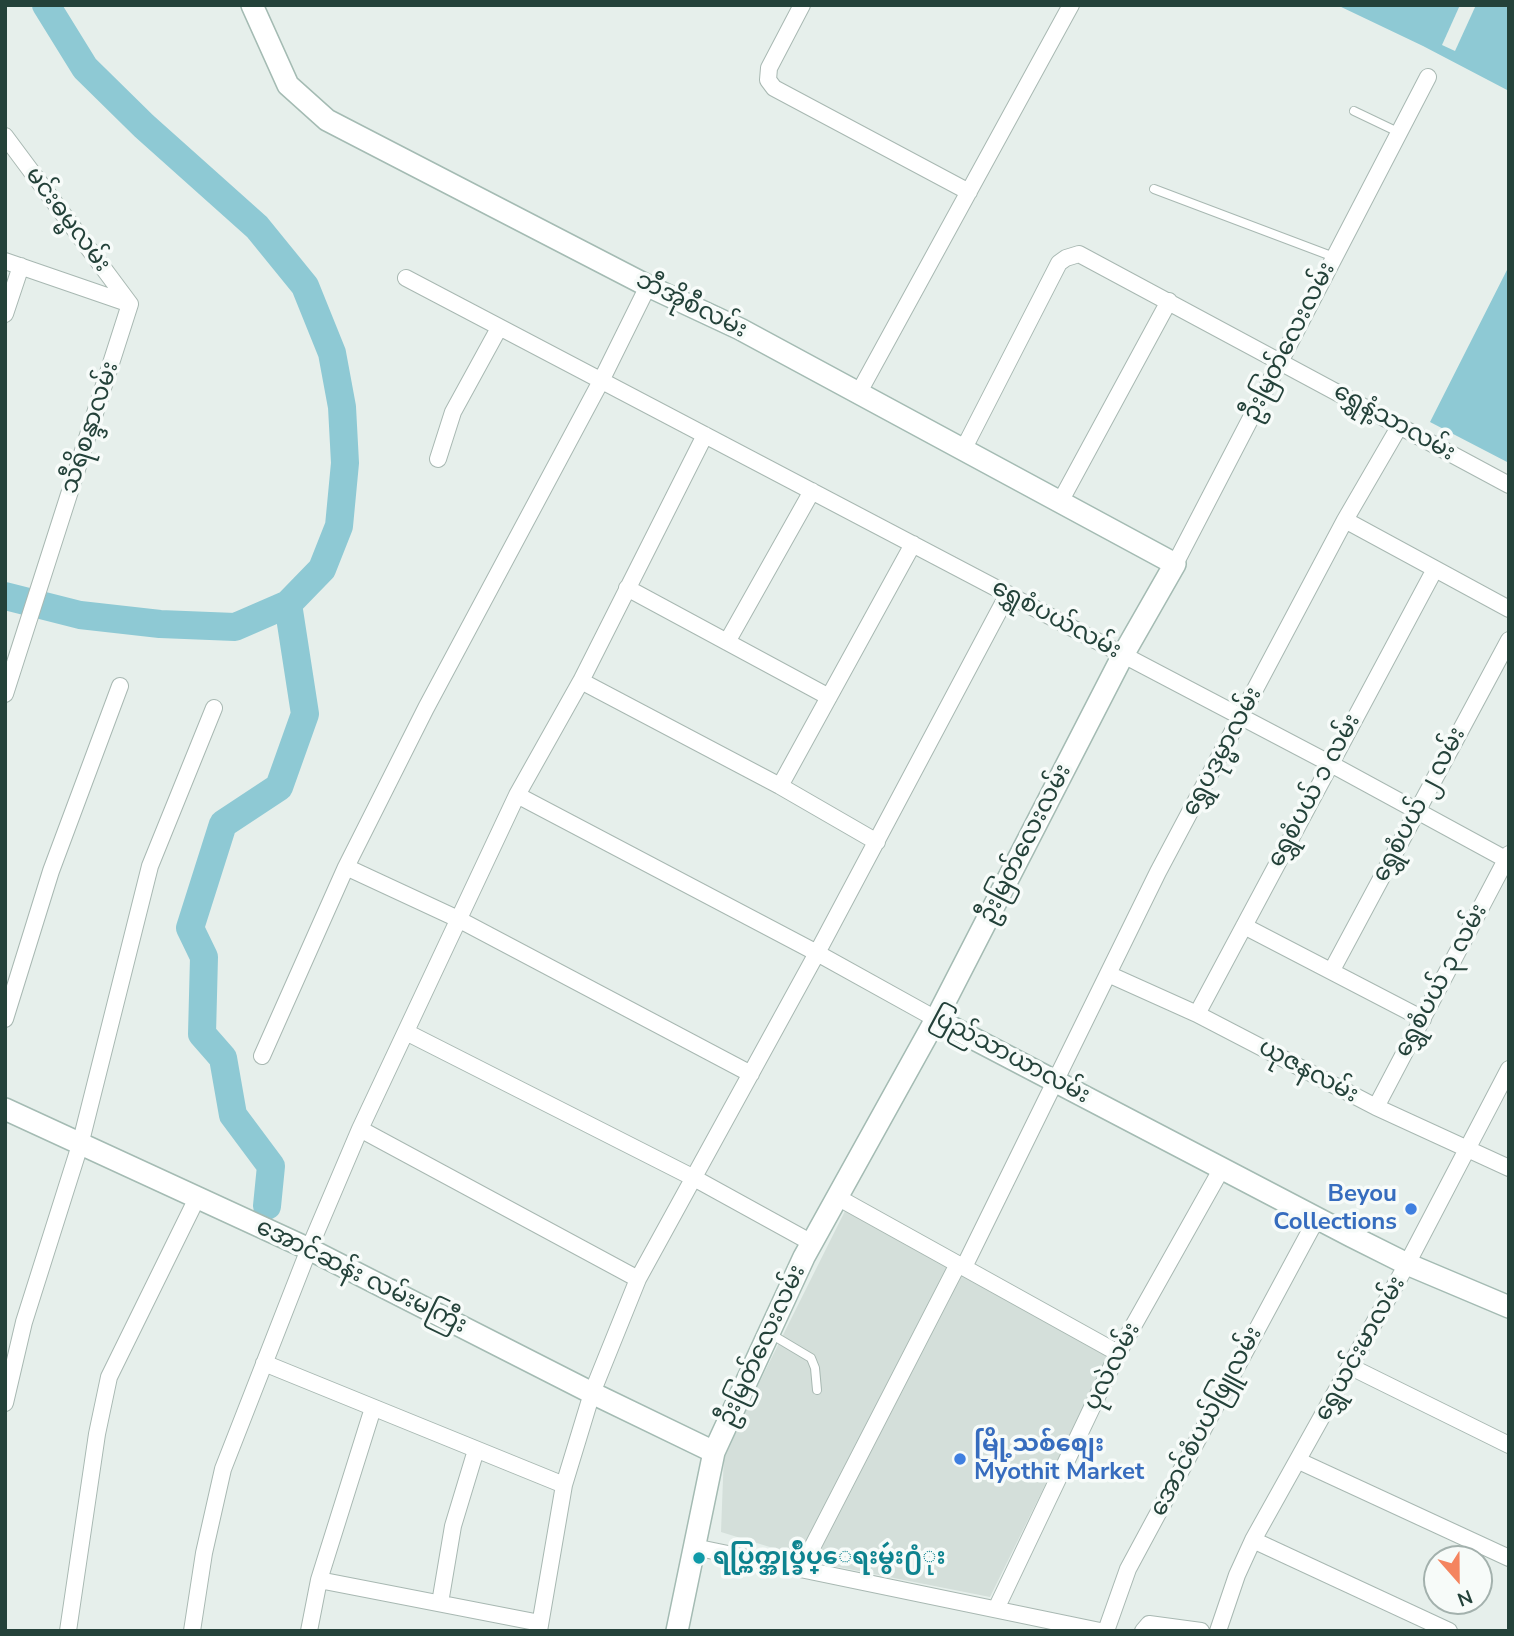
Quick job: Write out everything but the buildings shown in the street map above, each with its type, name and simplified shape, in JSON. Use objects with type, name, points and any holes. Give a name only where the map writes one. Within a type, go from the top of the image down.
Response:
[{"type":"main road","name":"ဘီအိုစီလမ်း","points":[[252,5],[288,85],[327,120],[648,286],[740,329],[1175,564]]},
{"type":"main road","name":"ဦးမြတ်လေးလမ်း","points":[[677,1631],[714,1452],[769,1333],[812,1243],[936,1018],[1124,655],[1175,564]]},
{"type":"main road","name":"ပြည်သာယာလမ်း","points":[[936,1018],[1408,1264],[1509,1307]]},
{"type":"main road","name":"အောင်ဆန်း လမ်းမကြီး","points":[[5,1109],[309,1249],[714,1452]]},
{"type":"street","points":[[802,5],[769,68],[768,80],[774,88],[969,192]]},
{"type":"street","points":[[858,394],[1071,5]]},
{"type":"street","name":"ဦးမြတ်လေးလမ်း","points":[[1175,564],[1428,77]]},
{"type":"street","name":"မင်းဓမ္မလမ်း","points":[[5,136],[130,304]]},
{"type":"street","name":"ရွှေနံ့သာလမ်း","points":[[963,450],[1059,263],[1079,254],[1509,485]]},
{"type":"street","points":[[5,314],[13,263],[130,304]]},
{"type":"street","name":"ရွှေစံပယ်လမ်း","points":[[406,278],[1508,858]]},
{"type":"street","points":[[262,1056],[346,867],[426,708],[601,381],[648,286]]},
{"type":"street","points":[[1060,502],[1169,301]]},
{"type":"street","name":"သီရိစန္ဒာလမ်း","points":[[5,694],[130,304]]},
{"type":"street","points":[[438,458],[453,412],[499,328]]},
{"type":"street","name":"ရွှေပဒုမ္မာလမ်း","points":[[802,1569],[961,1266],[1158,872],[1345,520],[1399,427]]},
{"type":"street","points":[[192,1631],[204,1553],[223,1469],[309,1249],[360,1129],[517,796],[581,681],[705,435]]},
{"type":"street","points":[[727,642],[812,491]]},
{"type":"street","points":[[1345,520],[1509,609]]},
{"type":"street","points":[[780,786],[913,544]]},
{"type":"street","name":"ရွှေစံပယ် ၁ လမ်း","points":[[1197,1014],[1435,569]]},
{"type":"street","points":[[627,588],[829,697]]},
{"type":"street","points":[[319,1580],[440,1603],[539,1627],[564,1485],[592,1393],[638,1279],[877,842],[1008,594]]},
{"type":"street","name":"ရွှေစံပယ် ၂ လမ်း","points":[[1332,970],[1509,640]]},
{"type":"street","points":[[581,681],[780,786],[877,842]]},
{"type":"street","points":[[5,1019],[51,871],[120,686]]},
{"type":"street","points":[[5,1403],[24,1322],[80,1145],[150,866],[214,708]]},
{"type":"street","name":"ပြည်သာယာလမ်း","points":[[517,796],[936,1018]]},
{"type":"street","name":"ရွှေစံပယ် ၃ လမ်း","points":[[1376,1107],[1508,858]]},
{"type":"street","points":[[346,867],[458,919],[751,1074]]},
{"type":"street","points":[[1244,926],[1423,1019]]},
{"type":"street","name":"ယုဇနလမ်း","points":[[1108,974],[1197,1014],[1376,1107],[1509,1168]]},
{"type":"street","points":[[405,1032],[694,1178],[812,1243]]},
{"type":"street","name":"ရွှေယင်းမာလမ်း","points":[[1219,1631],[1237,1575],[1253,1540],[1408,1264],[1509,1069]]},
{"type":"street","points":[[360,1129],[638,1279]]},
{"type":"street","name":"ပုလဲလမ်း","points":[[996,1609],[1118,1353],[1222,1168]]},
{"type":"street","points":[[837,1197],[1118,1353]]},
{"type":"street","points":[[68,1631],[97,1434],[109,1377],[197,1198]]},
{"type":"street","name":"အောင်စံပယ်ဖြူလမ်း","points":[[1106,1631],[1128,1569],[1317,1218]]},
{"type":"street","points":[[264,1363],[564,1485]]},
{"type":"street","points":[[1351,1367],[1509,1445]]},
{"type":"street","points":[[309,1631],[319,1580],[373,1408]]},
{"type":"street","points":[[440,1603],[453,1526],[476,1450]]},
{"type":"street","points":[[1299,1461],[1509,1558]]},
{"type":"street","points":[[1253,1540],[1449,1631]]},
{"type":"street","points":[[694,1547],[1100,1631]]},
{"type":"street","points":[[1143,1631],[1149,1624],[1202,1631]]},
{"type":"lane","points":[[1354,111],[1398,132]]},
{"type":"lane","points":[[1154,189],[1334,257]]},
{"type":"lane","points":[[769,1333],[811,1358],[817,1390]]},
{"type":"shaded area","points":[[845,1211],[949,1268],[799,1556],[721,1532],[724,1453]]},
{"type":"shaded area","name":"မြို့သစ်စျေး Myothit Market","points":[[959,1272],[1108,1357],[990,1597],[808,1561]]},
{"type":"water","points":[[1337,5],[1509,5],[1509,91],[1423,46]]},
{"type":"water","points":[[1509,266],[1509,463],[1430,422]]},
{"type":"pier","points":[[1460,5],[1476,5],[1455,51],[1442,45]]},
{"type":"waterway","points":[[5,596],[80,615],[160,624],[235,627],[288,604],[322,569],[339,526],[345,463],[342,407],[332,353],[305,286],[257,227],[144,126],[85,68],[46,5]]},
{"type":"waterway","points":[[267,1206],[271,1166],[233,1115],[223,1058],[202,1034],[204,957],[190,928],[223,824],[279,787],[305,714],[288,604]]},
{"type":"place","name":"Beyou Collections","points":[[1411,1209]]},
{"type":"place","name":"မြို့သစ်စျေး Myothit Market","points":[[960,1459]]},
{"type":"place","name":"ရပ္ကြက္အုပ္ခ်ဳပ္ေရးမွဴး႐ံုး","points":[[699,1558]]}]
